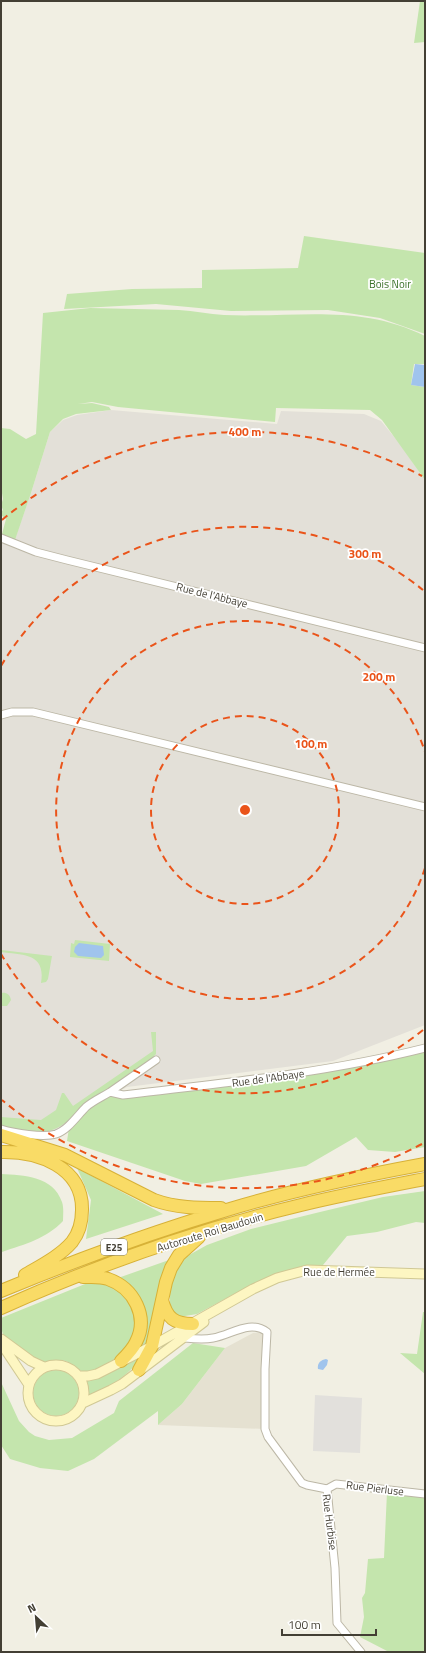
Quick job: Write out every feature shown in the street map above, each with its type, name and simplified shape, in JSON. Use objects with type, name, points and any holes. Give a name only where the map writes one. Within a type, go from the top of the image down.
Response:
[{"type":"highway","points":[[1,1135],[65,1154],[165,1205],[192,1208],[230,1209]]},
{"type":"highway","points":[[1,1141],[37,1146]]},
{"type":"highway","points":[[1,1152],[28,1155],[58,1165],[71,1176],[78,1187],[82,1199],[81,1223],[76,1236],[66,1248],[1,1291]]},
{"type":"highway","points":[[1,1158],[28,1155]]},
{"type":"highway","name":"Autoroute Roi Baudouin","points":[[1,1291],[143,1236],[230,1209],[314,1188],[425,1164]]},
{"type":"highway","name":"Autoroute Roi Baudouin","points":[[3,1307],[78,1276],[206,1232],[301,1205],[425,1179]]},
{"type":"highway","points":[[139,1370],[152,1346],[168,1276],[174,1261],[184,1250],[206,1232]]},
{"type":"highway","points":[[78,1276],[107,1278],[124,1287],[134,1298],[141,1316],[140,1332],[134,1347],[121,1361]]},
{"type":"highway","points":[[162,1300],[166,1312],[173,1319],[184,1324],[196,1325]]},
{"type":"street","name":"Rue de l'Abbaye","points":[[1,538],[36,552],[425,648]]},
{"type":"street","points":[[1,715],[12,712],[33,712],[425,807]]},
{"type":"street","name":"Rue de l'Abbaye","points":[[110,1092],[123,1095],[303,1074],[382,1059],[425,1048]]},
{"type":"street","points":[[1,1129],[14,1133],[56,1134],[70,1124],[87,1106],[156,1060]]},
{"type":"street","name":"Rue de Hermée","points":[[79,1376],[92,1376],[196,1325],[253,1289],[277,1278],[307,1270],[425,1274]]},
{"type":"street","points":[[196,1325],[209,1339]]},
{"type":"street","name":"Rue de Hermée","points":[[29,1385],[27,1396],[30,1406],[37,1414],[47,1420],[58,1421],[68,1418],[77,1412],[82,1402],[111,1390],[185,1338],[196,1325]]},
{"type":"street","name":"Rue Hurbise","points":[[185,1338],[209,1339],[245,1327],[255,1326],[263,1328],[267,1332],[265,1370],[265,1429],[268,1437],[302,1483],[307,1486],[327,1489],[335,1568],[337,1623],[361,1652]]},
{"type":"street","points":[[1,1339],[31,1362],[44,1367]]},
{"type":"street","points":[[1,1343],[29,1385],[35,1374],[44,1367],[51,1365],[67,1366],[79,1376],[84,1389],[82,1402]]},
{"type":"street","name":"Rue Pierluse","points":[[327,1489],[336,1484],[425,1494]]},
{"type":"shaded area","points":[[111,410],[277,424],[281,411],[364,414],[381,421],[400,444],[425,480],[425,1025],[333,1061],[127,1087],[88,1108],[62,1135],[1,1122],[1,533],[15,539],[50,432],[63,420],[77,415]]},
{"type":"shaded area","points":[[267,1332],[265,1429],[158,1425],[182,1404],[225,1348],[253,1333]]},
{"type":"shaded area","points":[[315,1395],[362,1398],[360,1453],[313,1451]]},
{"type":"green space","points":[[420,1],[425,1],[425,42],[414,43]]},
{"type":"green space","name":"Bois Noir","points":[[304,236],[425,253],[425,334],[380,318],[328,310],[231,311],[156,304],[64,309],[67,294],[132,289],[202,288],[202,270],[298,268]]},
{"type":"green space","points":[[90,308],[179,310],[224,315],[326,314],[351,316],[376,319],[401,326],[425,336],[425,364],[414,364],[411,385],[425,387],[425,480],[382,420],[370,410],[276,408],[275,422],[118,407],[92,402],[78,404],[92,403],[109,407],[111,410],[76,414],[63,419],[50,432],[15,540],[2,534],[6,519],[1,515],[3,510],[1,505],[3,499],[1,487],[1,428],[10,429],[26,439],[36,434],[43,313]]},
{"type":"green space","points":[[75,940],[110,944],[109,961],[70,957],[71,943],[74,944]]},
{"type":"green space","points":[[1,950],[52,956],[48,979],[46,982],[41,983],[42,973],[40,966],[31,957],[1,952]]},
{"type":"green space","points":[[1,993],[6,993],[10,996],[11,1000],[7,1006],[1,1006]]},
{"type":"green space","points":[[151,1032],[156,1032],[156,1054],[138,1069],[81,1107],[58,1128],[33,1132],[19,1131],[1,1125],[1,1117],[41,1120],[56,1110],[62,1093],[64,1093],[73,1106],[153,1051]]},
{"type":"green space","points":[[425,1048],[425,1147],[395,1152],[368,1150],[356,1137],[306,1166],[201,1184],[185,1181],[67,1141],[69,1128],[88,1108],[115,1093],[232,1083]]},
{"type":"green space","points":[[77,1168],[163,1214],[86,1239],[91,1200]]},
{"type":"green space","points":[[1,1174],[28,1176],[45,1182],[58,1193],[63,1207],[63,1221],[50,1232],[35,1240],[2,1252]]},
{"type":"green space","points":[[425,1191],[425,1223],[416,1222],[377,1232],[347,1236],[323,1265],[282,1273],[236,1293],[197,1314],[179,1317],[170,1308],[170,1283],[182,1259],[207,1245],[251,1229],[383,1197]]},
{"type":"green space","points":[[169,1260],[150,1344],[136,1351],[144,1334],[118,1278]]},
{"type":"green space","points":[[90,1282],[117,1285],[135,1307],[135,1337],[111,1364],[98,1370],[83,1372],[66,1361],[40,1362],[23,1352],[4,1336],[1,1327],[1,1318]]},
{"type":"green space","points":[[423,1312],[425,1312],[425,1374],[400,1353],[417,1354]]},
{"type":"green space","points":[[193,1343],[225,1348],[182,1404],[158,1425],[158,1411],[94,1459],[68,1471],[40,1468],[10,1459],[1,1445],[1,1382],[19,1421],[29,1432],[35,1436],[49,1440],[72,1438],[114,1413],[119,1401]]},
{"type":"green space","points":[[143,1355],[138,1362],[119,1380],[88,1397],[85,1380]]},
{"type":"green space","points":[[61,1370],[65,1371],[75,1380],[78,1384],[78,1402],[69,1412],[61,1416],[51,1416],[43,1412],[34,1402],[33,1388],[37,1380],[47,1371]]},
{"type":"green space","points":[[387,1492],[425,1494],[425,1652],[389,1652],[360,1637],[364,1617],[362,1598],[365,1593],[368,1559],[384,1558]]},
{"type":"water","points":[[415,364],[425,365],[425,387],[411,385]]},
{"type":"water","points":[[79,943],[103,946],[104,955],[101,958],[78,956],[74,952],[75,947]]},
{"type":"water","points":[[326,1359],[328,1360],[327,1365],[323,1370],[318,1369],[319,1362]]}]
